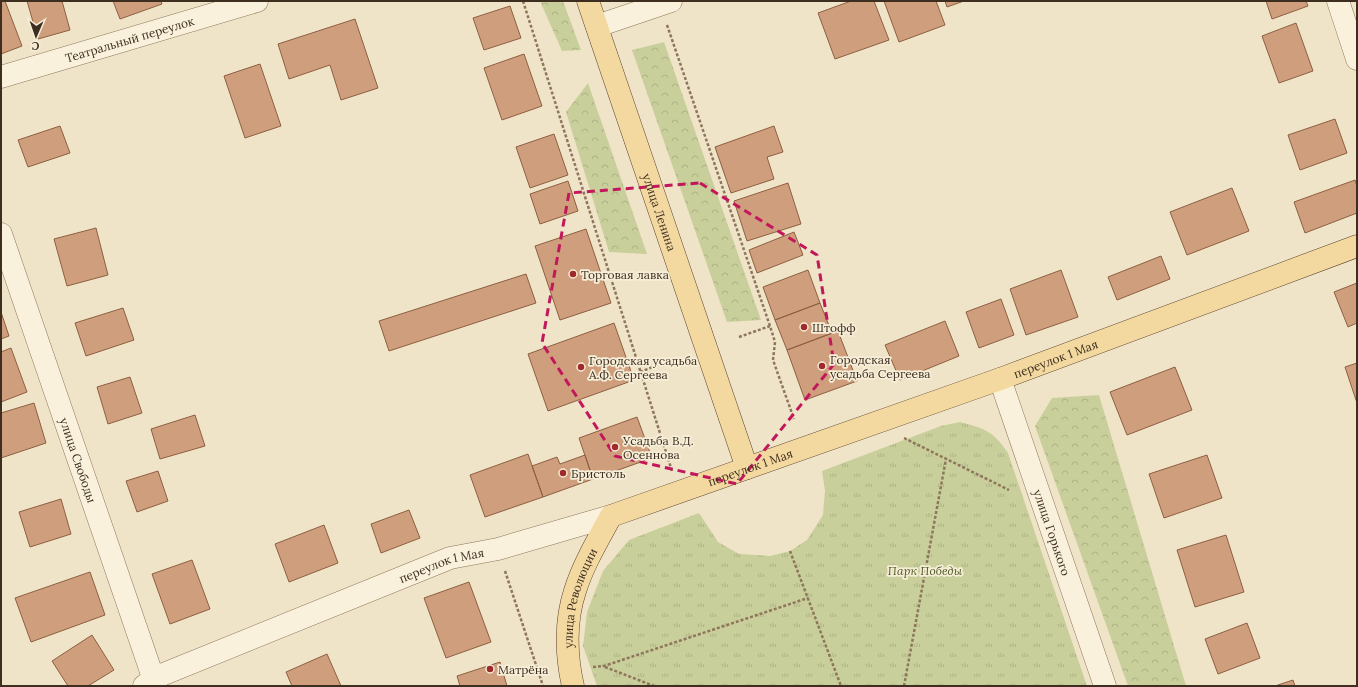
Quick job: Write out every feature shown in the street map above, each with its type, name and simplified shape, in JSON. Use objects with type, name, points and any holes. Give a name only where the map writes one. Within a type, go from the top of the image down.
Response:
[{"type":"main road","name":"улица Ленина","points":[[588,1],[747,468]]},
{"type":"main road","name":"переулок 1 Мая","points":[[611,516],[1000,379],[1357,246]]},
{"type":"main road","name":"улица Революции","points":[[573,686],[569,670],[567,636],[575,592],[594,549],[611,516]]},
{"type":"street","name":"Театральный переулок","points":[[1,77],[257,1]]},
{"type":"street","points":[[1338,1],[1357,58]]},
{"type":"street","points":[[597,26],[665,3]]},
{"type":"street","name":"улица Свободы","points":[[1,234],[151,683]]},
{"type":"street","name":"улица Горького","points":[[1000,379],[1105,686]]},
{"type":"street","name":"переулок 1 Мая","points":[[151,683],[450,558],[498,549],[611,516]]},
{"type":"path","points":[[523,1],[672,471]]},
{"type":"path","points":[[665,3],[770,326],[774,342],[773,360],[794,419]]},
{"type":"path","points":[[739,337],[770,326]]},
{"type":"path","points":[[640,372],[658,365]]},
{"type":"path","points":[[900,437],[1009,490]]},
{"type":"path","points":[[904,686],[946,459]]},
{"type":"path","points":[[498,549],[543,686]]},
{"type":"path","points":[[790,551],[841,686]]},
{"type":"path","points":[[588,667],[604,666],[808,598]]},
{"type":"path","points":[[604,666],[654,686]]},
{"type":"highlighted area","points":[[700,183],[817,255],[834,364],[737,484],[615,456],[542,343],[569,193]]},
{"type":"green space","points":[[540,1],[563,1],[581,50],[562,51]]},
{"type":"green space","points":[[664,42],[761,320],[727,322],[632,50]]},
{"type":"green space","points":[[588,83],[647,254],[609,252],[566,112]]},
{"type":"green space","points":[[1099,395],[1186,686],[1128,686],[1035,426],[1052,398]]},
{"type":"green space","name":"Парк Победы","points":[[960,422],[983,429],[993,435],[1008,453],[1087,686],[597,686],[583,646],[587,612],[603,571],[629,540],[699,513],[718,542],[739,554],[770,556],[790,551],[807,540],[823,515],[825,491],[822,471],[941,426]]},
{"type":"building","points":[[1,1],[5,1],[22,46],[1,54]]},
{"type":"building","points":[[27,1],[62,1],[70,30],[38,39]]},
{"type":"building","points":[[113,1],[161,1],[162,4],[120,19]]},
{"type":"building","points":[[851,1],[874,1],[889,40],[835,59],[818,13]]},
{"type":"building","points":[[884,1],[936,1],[945,25],[899,42]]},
{"type":"building","points":[[945,1],[964,1],[947,7]]},
{"type":"building","points":[[1266,1],[1306,1],[1308,6],[1272,19]]},
{"type":"building","points":[[510,6],[521,38],[484,50],[473,18]]},
{"type":"building","points":[[355,19],[378,88],[341,100],[330,65],[289,79],[278,44]]},
{"type":"building","points":[[1296,23],[1313,71],[1279,83],[1262,36]]},
{"type":"building","points":[[524,54],[542,106],[502,120],[484,68]]},
{"type":"building","points":[[260,64],[281,126],[245,138],[224,76]]},
{"type":"building","points":[[1335,119],[1347,153],[1300,170],[1288,135]]},
{"type":"building","points":[[60,126],[70,153],[28,167],[18,140]]},
{"type":"building","points":[[774,126],[783,152],[767,157],[774,179],[731,193],[715,147]]},
{"type":"building","points":[[554,134],[568,175],[530,188],[516,147]]},
{"type":"building","points":[[1355,180],[1357,186],[1357,213],[1305,233],[1294,202]]},
{"type":"building","points":[[568,181],[578,211],[540,224],[530,194]]},
{"type":"building","points":[[788,183],[801,224],[747,241],[734,201]]},
{"type":"building","points":[[1232,188],[1249,231],[1187,255],[1170,212]]},
{"type":"building","points":[[96,228],[108,275],[67,286],[54,239]]},
{"type":"building","name":"Торговая лавка","points":[[586,229],[611,303],[560,320],[535,246]]},
{"type":"building","points":[[794,232],[803,255],[757,273],[749,250]]},
{"type":"building","points":[[1161,256],[1170,279],[1117,300],[1108,277]]},
{"type":"building","points":[[808,270],[820,303],[775,320],[763,287]]},
{"type":"building","points":[[1061,270],[1078,317],[1026,335],[1010,289]]},
{"type":"building","points":[[526,274],[536,303],[389,351],[379,321]]},
{"type":"building","points":[[1357,283],[1357,323],[1348,327],[1334,292]]},
{"type":"building","points":[[1001,299],[1014,335],[979,348],[966,312]]},
{"type":"building","name":"Штофф","points":[[820,303],[832,333],[787,350],[775,320]]},
{"type":"building","points":[[123,308],[134,340],[86,356],[75,323]]},
{"type":"building","points":[[1,312],[9,336],[1,339]]},
{"type":"building","points":[[945,321],[959,356],[900,380],[885,345]]},
{"type":"building","name":"Городская усадьба А.Ф. Сергеева","points":[[614,323],[634,380],[548,411],[528,354]]},
{"type":"building","name":"Городская усадьба Сергеева","points":[[838,331],[857,381],[805,400],[787,350]]},
{"type":"building","points":[[11,348],[27,392],[1,402],[1,352]]},
{"type":"building","points":[[1357,363],[1357,403],[1345,367]]},
{"type":"building","points":[[1175,367],[1192,410],[1127,435],[1110,392]]},
{"type":"building","points":[[130,377],[142,413],[108,424],[97,387]]},
{"type":"building","points":[[34,403],[46,443],[1,458],[1,413]]},
{"type":"building","points":[[195,415],[205,446],[160,459],[151,429]]},
{"type":"building","name":"Усадьба В.Д. Осеннова","points":[[637,417],[652,458],[593,479],[579,438]]},
{"type":"building","points":[[528,454],[543,497],[485,517],[470,475]]},
{"type":"building","name":"Бристоль","points":[[585,455],[593,479],[543,497],[532,466],[557,457],[560,464]]},
{"type":"building","points":[[1207,455],[1222,498],[1164,518],[1149,474]]},
{"type":"building","points":[[158,471],[168,501],[137,512],[126,481]]},
{"type":"building","points":[[61,499],[71,534],[30,547],[19,512]]},
{"type":"building","points":[[409,510],[420,538],[381,553],[371,524]]},
{"type":"building","points":[[324,525],[338,563],[289,582],[275,544]]},
{"type":"building","points":[[1226,535],[1244,592],[1195,607],[1177,550]]},
{"type":"building","points":[[192,560],[210,609],[170,624],[152,574]]},
{"type":"building","points":[[90,572],[105,615],[31,642],[15,598]]},
{"type":"building","points":[[469,582],[491,642],[446,658],[424,598]]},
{"type":"building","points":[[1247,623],[1260,658],[1218,674],[1205,639]]},
{"type":"building","points":[[92,635],[114,670],[88,686],[68,686],[52,661]]},
{"type":"building","points":[[327,654],[341,686],[292,686],[286,672]]},
{"type":"building","name":"Матрёна","points":[[500,662],[507,686],[460,686],[457,676]]},
{"type":"building","points":[[1293,680],[1295,686],[1275,686]]},
{"type":"place","name":"Торговая лавка","points":[[573,274]]},
{"type":"place","name":"Штофф","points":[[804,327]]},
{"type":"place","name":"Городская усадьба Сергеева","points":[[822,366]]},
{"type":"place","name":"Городская усадьба А.Ф. Сергеева","points":[[581,367]]},
{"type":"place","name":"Усадьба В.Д. Осеннова","points":[[615,447]]},
{"type":"place","name":"Бристоль","points":[[563,473]]},
{"type":"place","name":"Матрёна","points":[[490,669]]}]
